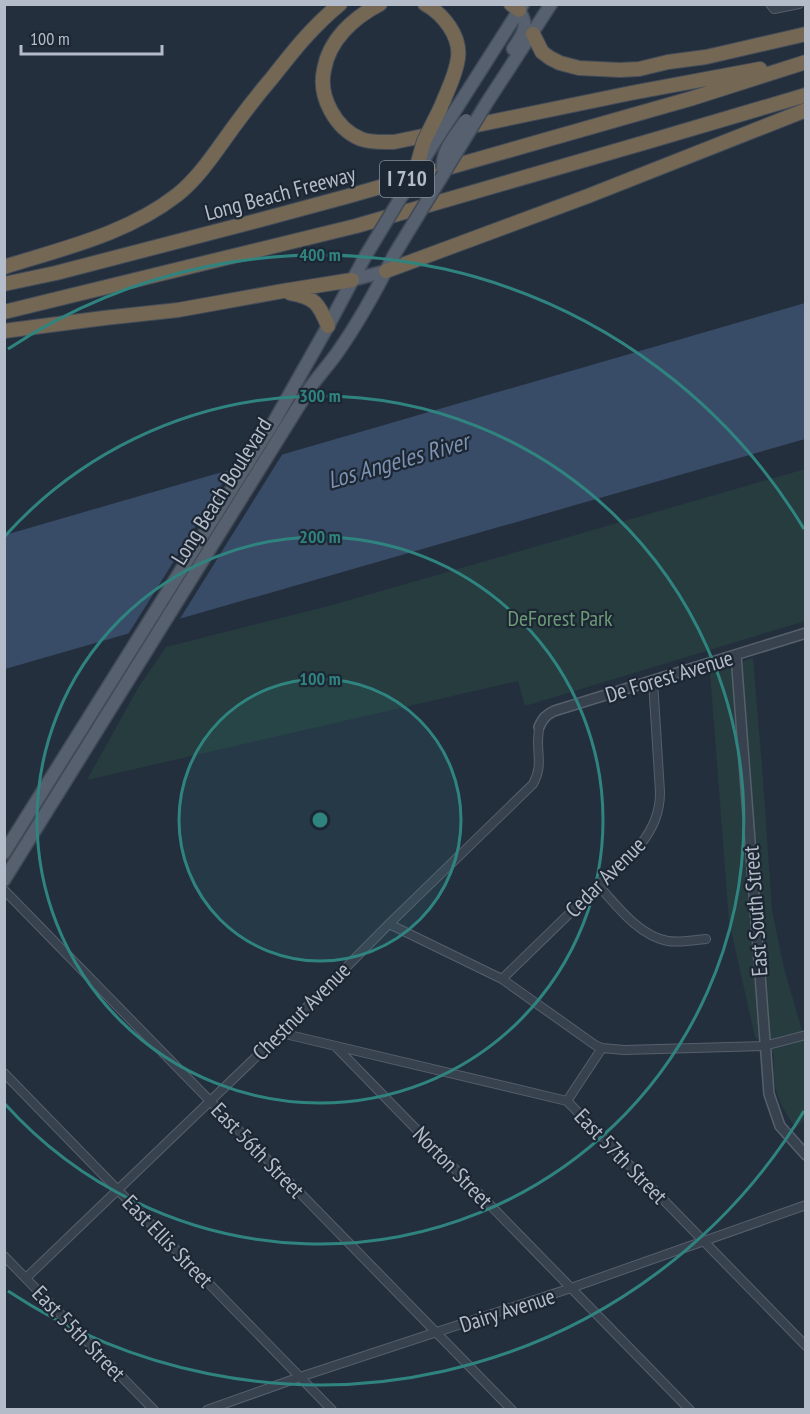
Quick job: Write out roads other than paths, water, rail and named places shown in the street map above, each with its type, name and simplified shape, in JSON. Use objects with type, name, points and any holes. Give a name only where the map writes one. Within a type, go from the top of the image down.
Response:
[{"type":"highway","points":[[4,267],[126,226],[177,194],[194,179],[308,33],[340,4]]},
{"type":"highway","points":[[380,4],[358,17],[341,34],[328,57],[323,81],[324,92],[333,115],[351,133],[372,142],[394,142],[631,93],[806,61]]},
{"type":"highway","points":[[415,173],[424,141],[441,107],[458,56],[457,45],[449,25],[441,15],[425,4]]},
{"type":"highway","points":[[533,34],[542,52],[560,63],[579,68],[620,70],[639,69],[706,57],[806,34]]},
{"type":"highway","name":"Long Beach Freeway","points":[[4,284],[56,273],[334,200],[693,98],[806,61]]},
{"type":"highway","name":"I 710","points":[[4,312],[356,226],[806,95]]},
{"type":"highway","points":[[386,271],[588,196],[806,110]]},
{"type":"highway","points":[[4,331],[178,310],[352,280]]},
{"type":"highway","points":[[282,291],[308,297],[320,307],[328,326]]},
{"type":"main road","name":"Long Beach Boulevard","points":[[4,880],[314,382],[353,328],[482,104],[533,34],[551,4]]},
{"type":"main road","name":"Long Beach Boulevard","points":[[4,853],[275,420],[366,255],[518,6]]},
{"type":"main road","points":[[482,104],[525,29],[526,23],[518,6]]},
{"type":"main road","points":[[352,280],[386,271]]},
{"type":"street","points":[[772,7],[799,4]]},
{"type":"street","name":"De Forest Avenue","points":[[539,727],[547,714],[806,633]]},
{"type":"street","name":"East South Street","points":[[736,655],[769,1094],[780,1126],[806,1155]]},
{"type":"street","name":"Cedar Avenue","points":[[501,979],[640,844],[654,823],[660,804],[660,792],[653,681]]},
{"type":"street","name":"Chestnut Avenue","points":[[26,1278],[533,784],[538,775],[539,766],[539,727]]},
{"type":"street","points":[[598,885],[639,928],[649,935],[669,942],[706,939]]},
{"type":"street","name":"East 56th Street","points":[[4,890],[512,1410]]},
{"type":"street","points":[[388,924],[501,979],[584,1038],[602,1048],[624,1050],[764,1046],[806,1035]]},
{"type":"street","name":"East 57th Street","points":[[280,1033],[567,1101],[806,1346]]},
{"type":"street","name":"Norton Street","points":[[336,1046],[690,1410]]},
{"type":"street","points":[[567,1101],[602,1048]]},
{"type":"street","name":"East Ellis Street","points":[[4,1073],[332,1410]]},
{"type":"street","name":"Dairy Avenue","points":[[207,1410],[571,1288],[806,1205]]},
{"type":"street","name":"East 55th Street","points":[[4,1256],[154,1410]]},
{"type":"water","name":"Los Angeles River","points":[[805,303],[805,439],[5,669],[5,535]]},
{"type":"park label","name":"DeForest Park","points":[[560,618]]}]
